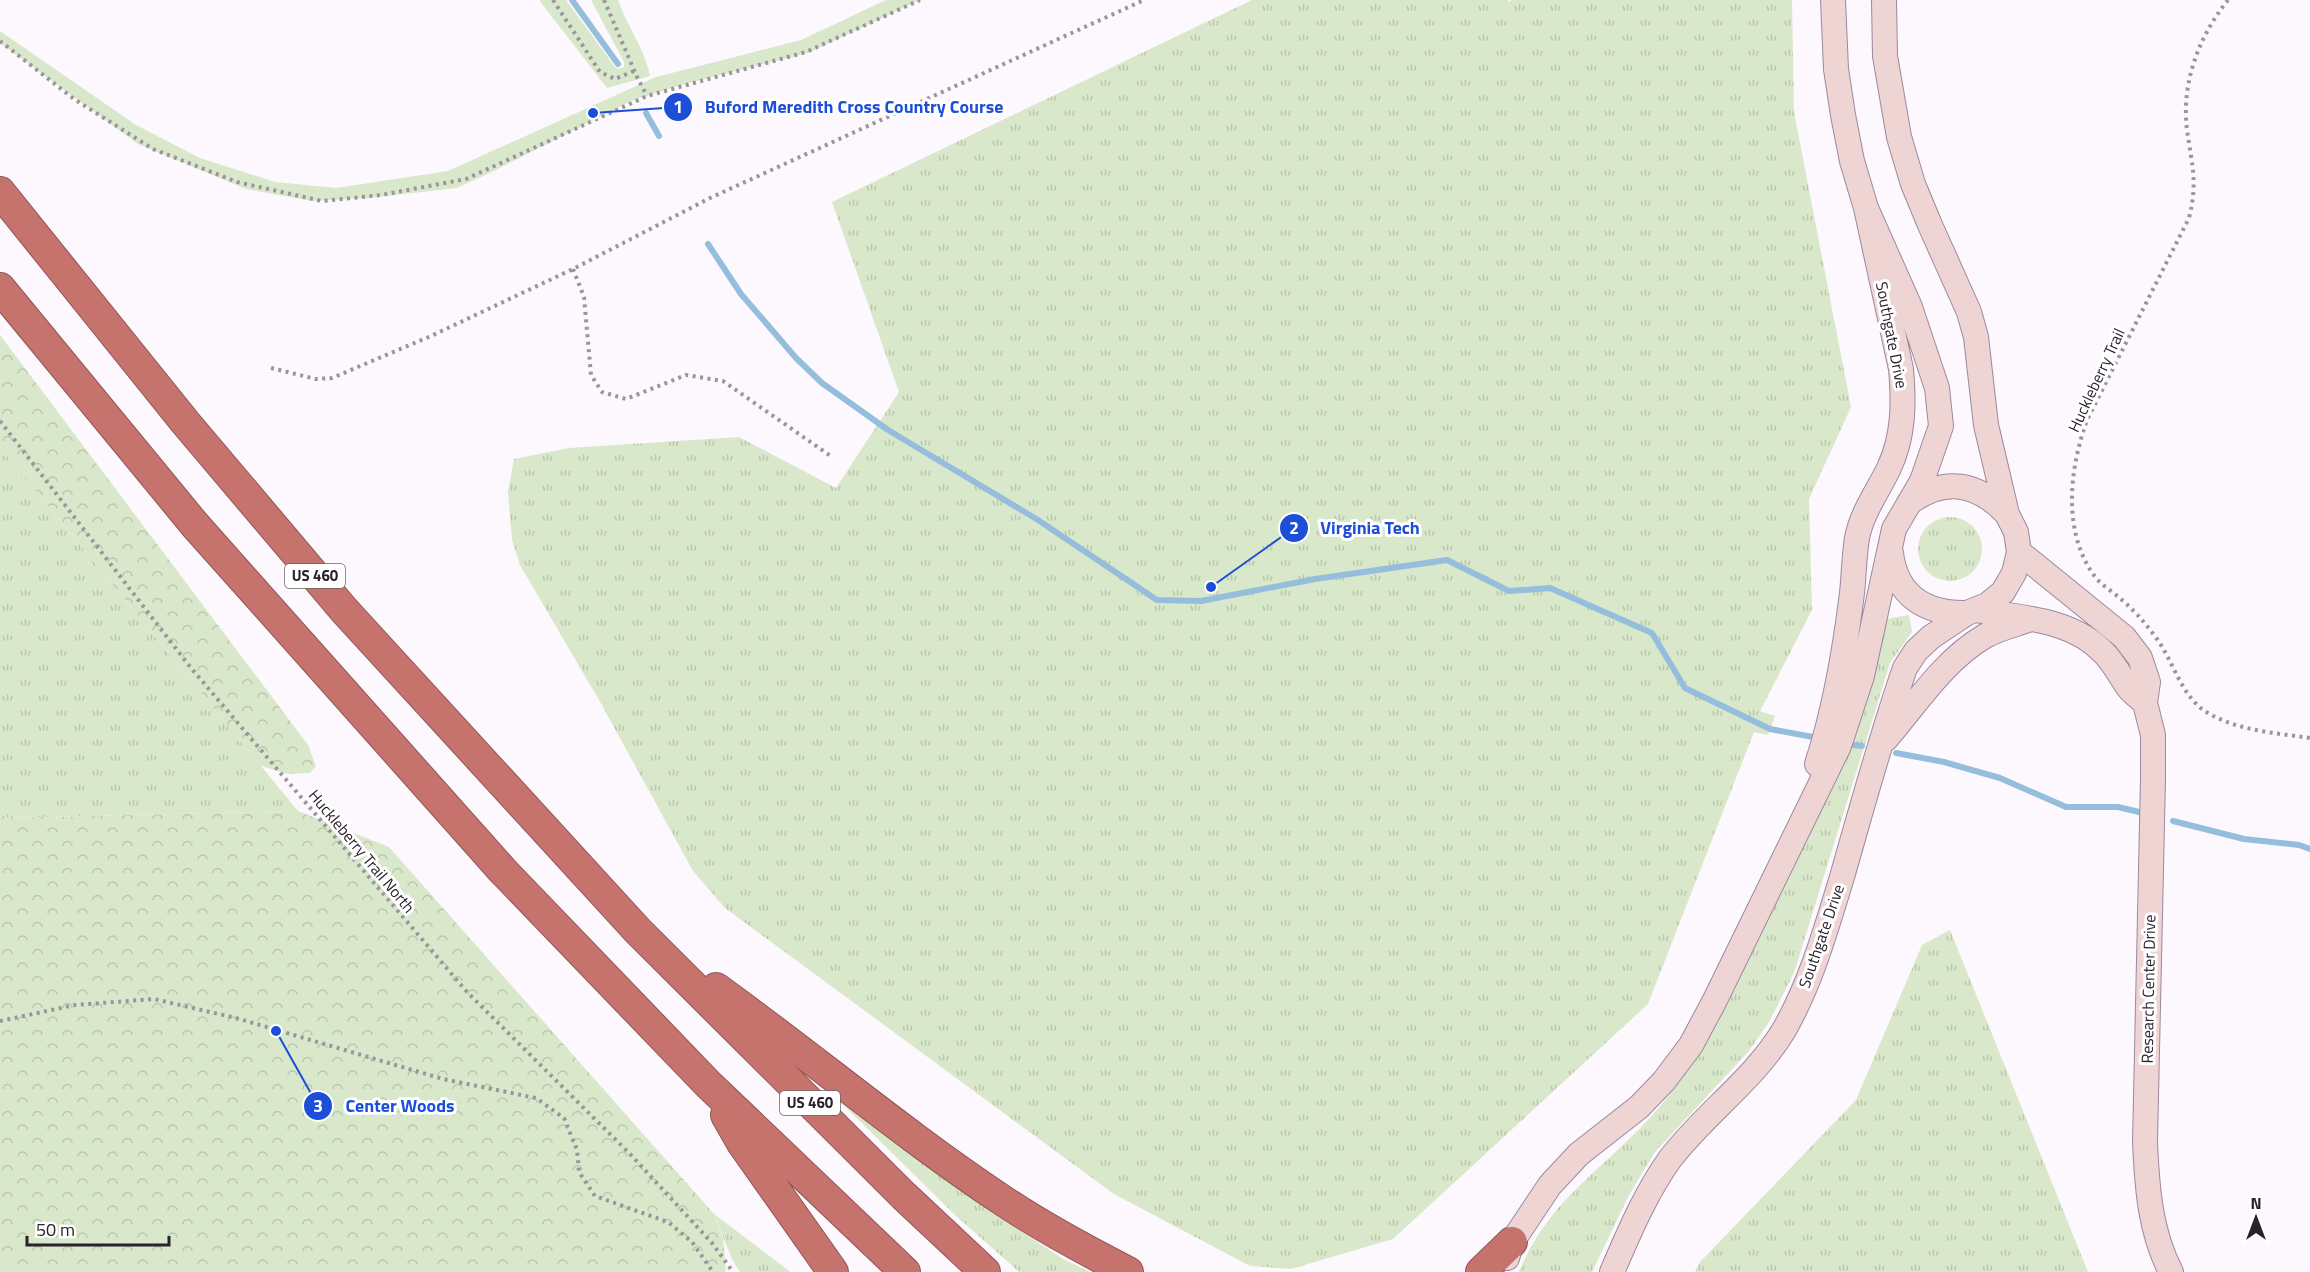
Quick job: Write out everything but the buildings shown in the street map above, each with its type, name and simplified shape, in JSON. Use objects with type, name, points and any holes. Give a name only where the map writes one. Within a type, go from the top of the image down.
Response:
[{"type":"highway","name":"US 460","points":[[0,192],[185,422],[344,610],[638,931],[904,1196],[985,1272]]},
{"type":"highway","points":[[0,288],[195,525],[503,872],[708,1084],[904,1272]]},
{"type":"highway","points":[[638,931],[1001,1199],[1071,1242],[1128,1272]]},
{"type":"highway","points":[[708,1084],[742,1143],[833,1272]]},
{"type":"highway","points":[[1481,1272],[1512,1242]]},
{"type":"main road","name":"Southgate Drive","points":[[1792,843],[1820,756],[1836,690],[1852,593],[1857,540],[1868,505],[1890,466],[1899,441],[1904,396],[1901,369],[1843,115],[1833,29],[1833,0]]},
{"type":"main road","points":[[1884,0],[1885,56],[1899,137],[1913,184],[1929,225],[1969,312],[1976,337],[1986,425],[2007,514],[2016,532],[2019,552]]},
{"type":"main road","name":"Southgate Drive","points":[[1502,1272],[1512,1242],[1550,1185],[1579,1154],[1639,1107],[1664,1081],[1691,1045],[1839,746],[1875,626],[1894,529],[1922,481],[1941,426],[1937,388],[1910,308],[1866,208]]},
{"type":"main road","points":[[1909,503],[1924,492],[1955,486],[1975,489],[1993,499],[2007,514]]},
{"type":"main road","name":"Southgate Drive","points":[[1891,548],[1896,575],[1900,584],[1913,598],[1929,608],[1947,614],[1971,611]]},
{"type":"main road","name":"Southgate Drive","points":[[1612,1272],[1645,1198],[1671,1159],[1700,1124],[1732,1095],[1763,1060],[1784,1029],[1810,976],[1905,668],[1916,651],[1930,637],[1971,611],[1987,605],[2003,592],[2014,573],[2019,552]]},
{"type":"main road","name":"Research Center Drive","points":[[2019,552],[2124,637],[2140,658],[2148,682],[2145,703],[2152,735],[2153,778],[2147,1180],[2156,1233],[2171,1272]]},
{"type":"main road","points":[[1971,611],[2033,618],[2065,627],[2085,637],[2104,652],[2129,689],[2145,703]]},
{"type":"main road","points":[[1880,746],[1915,705],[1923,692],[1957,657],[1986,636],[2033,618]]},
{"type":"path","points":[[553,0],[600,72],[615,79],[634,71]]},
{"type":"path","points":[[604,0],[647,96]]},
{"type":"path","points":[[0,41],[74,99],[153,149],[237,182],[322,201],[381,195],[466,179],[647,96],[806,52],[920,0]]},
{"type":"path","points":[[271,368],[283,369],[293,374],[316,379],[332,378],[430,336],[573,269],[710,198],[1144,0]]},
{"type":"path","name":"Huckleberry Trail","points":[[2228,0],[2204,36],[2189,84],[2187,127],[2195,182],[2189,218],[2087,420],[2079,451],[2072,502],[2073,521],[2085,561],[2098,580],[2141,616],[2166,652],[2189,696],[2197,705],[2229,723],[2310,738]]},
{"type":"path","points":[[573,269],[584,297],[591,375],[602,392],[626,399],[686,375],[723,381],[832,458]]},
{"type":"path","name":"Huckleberry Trail North","points":[[0,421],[191,668],[466,992],[631,1155],[712,1243],[733,1272]]},
{"type":"path","points":[[0,1021],[75,1005],[154,999],[236,1018],[443,1079],[536,1098],[564,1118],[577,1150],[579,1172],[595,1196],[668,1222],[692,1242],[713,1272]]},
{"type":"green space","points":[[539,0],[566,0],[618,69],[624,67],[624,62],[591,0],[618,0],[644,56],[650,76],[607,88]]},
{"type":"green space","points":[[886,0],[920,0],[808,53],[681,85],[633,100],[457,188],[369,198],[312,201],[246,189],[138,144],[0,43],[0,31],[136,125],[200,158],[275,182],[336,188],[448,171],[656,77],[801,40]]},
{"type":"green space","points":[[1252,0],[1508,0],[1508,2],[1512,0],[1792,0],[1794,112],[1851,407],[1809,499],[1812,610],[1760,711],[1775,716],[1768,735],[1754,732],[1648,1004],[1393,1239],[1291,1269],[1250,1266],[1114,1194],[725,908],[693,871],[599,700],[520,565],[512,540],[508,492],[514,459],[569,448],[739,437],[836,488],[899,392],[832,202]]},
{"type":"green space","points":[[0,335],[308,745],[316,766],[310,773],[288,774],[261,766],[0,447]]},
{"type":"green space","points":[[0,447],[261,766],[298,811],[0,818]]},
{"type":"green space","points":[[1944,517],[1956,517],[1973,526],[1980,537],[1982,549],[1980,561],[1973,572],[1956,581],[1944,581],[1932,576],[1923,567],[1918,555],[1918,543],[1923,531],[1932,522]]},
{"type":"green space","points":[[1909,615],[1912,632],[1890,663],[1794,973],[1769,1022],[1749,1051],[1655,1152],[1629,1195],[1592,1272],[1519,1272],[1530,1248],[1559,1208],[1654,1114],[1701,1049],[1885,619]]},
{"type":"green space","points":[[298,811],[389,847],[714,1214],[723,1238],[726,1272],[0,1272],[0,818]]},
{"type":"green space","points":[[1950,930],[2088,1272],[1695,1272],[1700,1262],[1856,1100],[1922,945]]},
{"type":"green space","points":[[821,1083],[993,1213],[1063,1259],[1090,1272],[1019,1272],[955,1215]]},
{"type":"green space","points":[[714,1214],[790,1272],[740,1272],[732,1259]]},
{"type":"waterway","points":[[572,0],[618,64]]},
{"type":"waterway","points":[[646,113],[659,136]]},
{"type":"waterway","points":[[708,244],[741,294],[796,358],[822,383],[888,430],[1038,520],[1157,600],[1201,601],[1315,579],[1447,560],[1509,591],[1550,588],[1652,633],[1685,688],[1770,729],[1813,737]]},
{"type":"waterway","points":[[1854,745],[1862,746]]},
{"type":"waterway","points":[[1896,753],[1944,762],[2000,778],[2066,807],[2118,807],[2139,812]]},
{"type":"waterway","points":[[2173,821],[2244,839],[2299,845],[2310,849]]},
{"type":"place","name":"Buford Meredith Cross Country Course","points":[[593,113]]},
{"type":"place","name":"Virginia Tech","points":[[1211,587]]},
{"type":"place","name":"Center Woods","points":[[276,1031]]}]
